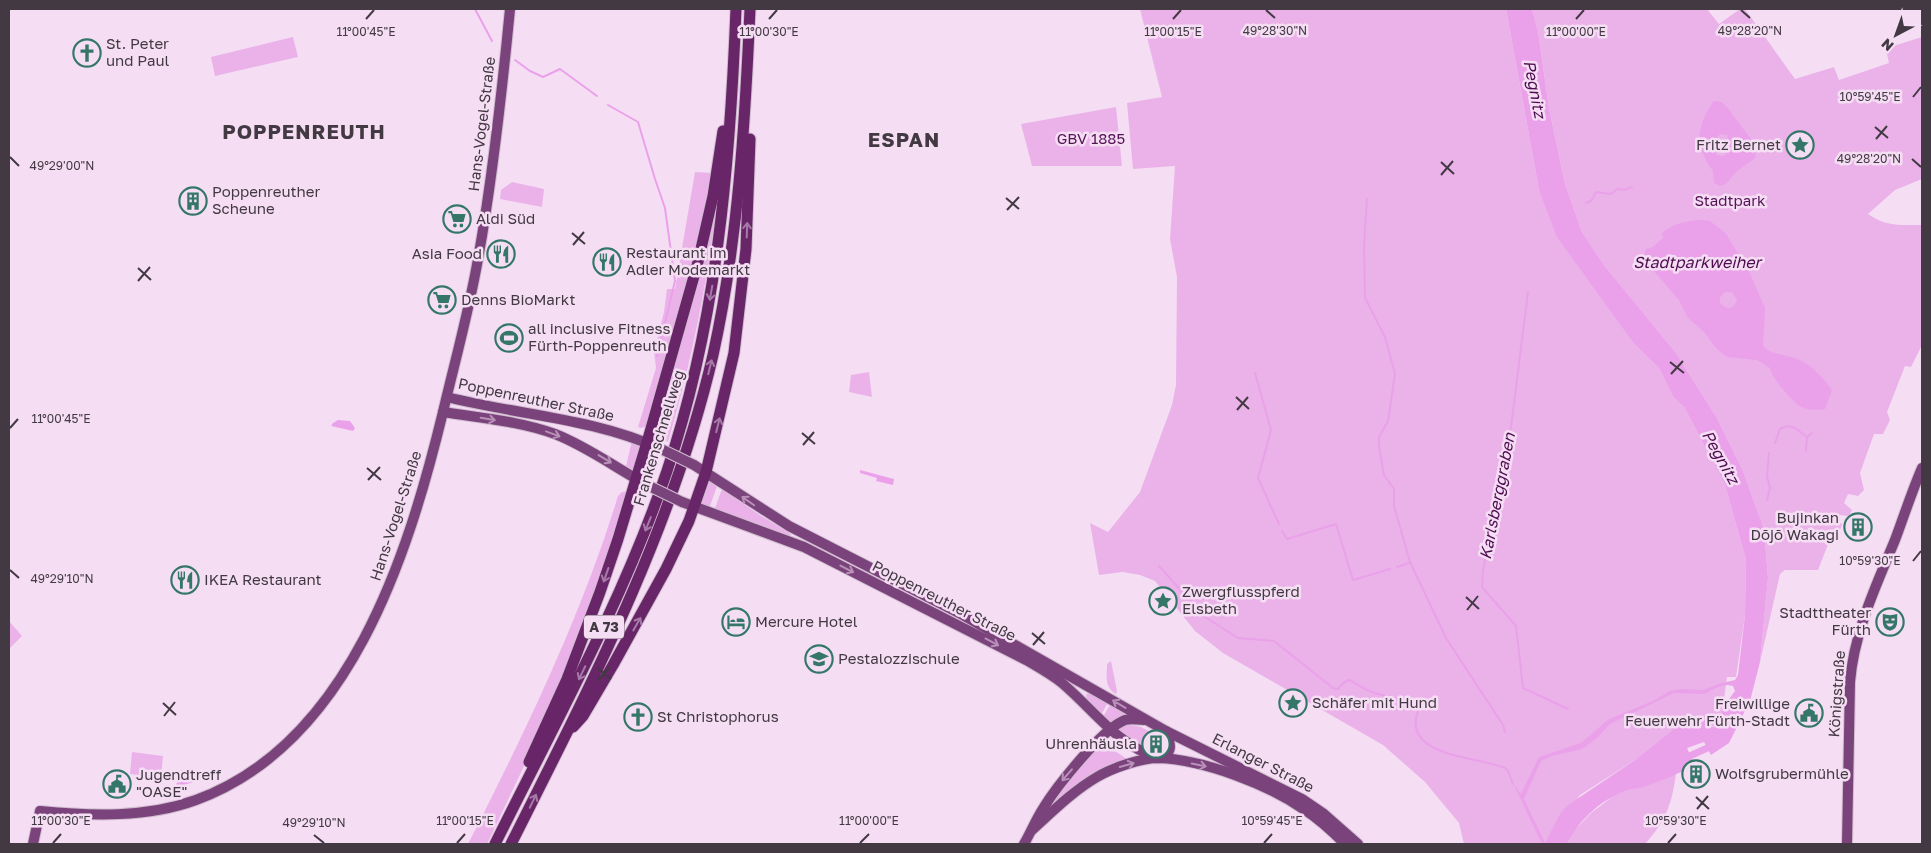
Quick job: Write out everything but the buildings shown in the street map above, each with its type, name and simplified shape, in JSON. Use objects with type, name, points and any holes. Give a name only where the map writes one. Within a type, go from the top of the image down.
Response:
[{"type":"highway","name":"Frankenschnellweg","points":[[495,844],[564,710],[616,600],[668,468],[691,388],[711,295],[722,220],[734,71],[736,9]]},
{"type":"highway","name":"Frankenschnellweg","points":[[511,844],[647,559],[679,473],[703,394],[713,355],[729,264],[740,173],[750,9]]},
{"type":"highway","points":[[509,817],[525,772],[566,679],[600,592],[636,479],[707,228],[734,71]]},
{"type":"highway","points":[[563,738],[583,716],[644,610],[666,569],[694,508],[706,472],[734,354],[741,302],[746,249],[751,110],[747,75]]},
{"type":"main road","name":"Hans-Vogel-Straße","points":[[33,844],[40,811],[96,815],[151,811],[196,800],[235,781],[290,741],[329,694],[375,620],[419,503],[447,397],[479,258],[501,102],[510,9]]},
{"type":"main road","name":"Poppenreuther Straße","points":[[447,397],[474,404],[558,418],[647,442],[706,472],[789,526],[959,613],[1147,720]]},
{"type":"main road","name":"Poppenreuther Straße","points":[[443,412],[534,427],[555,434],[597,455],[647,485],[694,508],[804,547],[1026,660],[1060,681],[1131,747],[1158,758]]},
{"type":"main road","name":"Königstraße","points":[[1847,844],[1850,682],[1853,656],[1856,642],[1878,582],[1922,468]]},
{"type":"main road","points":[[1110,729],[1127,719],[1147,720]]},
{"type":"main road","name":"Erlanger Straße","points":[[1147,720],[1302,799],[1324,814],[1358,844]]},
{"type":"main road","name":"Erlanger Straße","points":[[1024,844],[1044,805],[1064,778],[1110,729]]},
{"type":"main road","points":[[1158,758],[1168,754],[1171,746],[1166,731]]},
{"type":"main road","name":"Erlanger Straße","points":[[1032,830],[1064,801],[1098,777],[1123,766],[1158,758],[1207,767],[1269,790],[1306,810],[1345,844]]},
{"type":"green space","points":[[1140,9],[1506,9],[1539,190],[1635,345],[1659,368],[1673,397],[1684,407],[1725,485],[1746,560],[1745,615],[1736,677],[1727,677],[1723,707],[1716,727],[1683,721],[1635,760],[1580,795],[1545,844],[1464,844],[1459,823],[1425,782],[1383,745],[1223,653],[1195,631],[1155,581],[1140,575],[1123,572],[1099,575],[1090,523],[1108,532],[1140,492],[1172,405],[1176,385],[1177,277],[1170,239],[1175,166],[1133,169],[1127,103],[1162,97]]},
{"type":"green space","name":"Stadtpark","points":[[1532,9],[1707,9],[1719,24],[1740,9],[1745,9],[1795,79],[1834,67],[1839,80],[1889,63],[1886,50],[1922,37],[1922,179],[1895,190],[1868,214],[1888,223],[1922,225],[1922,345],[1911,367],[1905,366],[1887,412],[1890,420],[1883,434],[1874,434],[1860,473],[1864,490],[1858,496],[1848,494],[1844,503],[1852,510],[1849,516],[1840,515],[1838,521],[1842,524],[1840,530],[1834,529],[1818,570],[1785,570],[1780,574],[1760,662],[1768,578],[1764,529],[1743,471],[1717,418],[1676,353],[1604,265],[1582,232],[1565,184],[1549,108],[1538,31]]},
{"type":"green space","points":[[293,37],[298,57],[215,76],[211,57]]},
{"type":"green space","name":"GBV 1885","points":[[1116,107],[1122,166],[1032,166],[1021,124]]},
{"type":"green space","points":[[695,172],[712,173],[701,235],[647,426],[641,428],[638,427],[656,368],[654,352],[664,312],[667,289],[675,289]]},
{"type":"green space","points":[[512,182],[544,189],[542,207],[500,199],[501,190]]},
{"type":"green space","points":[[714,215],[702,303],[668,442],[656,437],[657,433],[654,432]]},
{"type":"green space","points":[[869,372],[872,397],[849,392],[851,375]]},
{"type":"green space","points":[[632,441],[642,444],[636,471],[626,466]]},
{"type":"green space","points":[[708,479],[717,486],[709,509],[700,506]]},
{"type":"green space","points":[[722,489],[791,534],[790,536],[714,511]]},
{"type":"green space","points":[[629,491],[622,520],[546,720],[487,844],[468,844],[531,717],[569,630],[587,586],[618,496],[622,492]]},
{"type":"green space","points":[[9,621],[22,636],[9,649]]},
{"type":"green space","points":[[1111,661],[1116,694],[1112,691],[1107,681],[1107,664]]},
{"type":"green space","points":[[1091,693],[1108,702],[1101,715],[1087,700],[1086,694]]},
{"type":"green space","points":[[1111,703],[1129,714],[1111,724],[1103,717]]},
{"type":"green space","points":[[1126,724],[1141,727],[1163,738],[1167,749],[1158,754],[1139,748],[1119,730]]},
{"type":"green space","points":[[1103,743],[1127,759],[1084,779],[1047,811],[1070,777]]},
{"type":"green space","points":[[132,752],[163,756],[161,778],[130,774]]},
{"type":"green space","points":[[1676,773],[1667,811],[1658,828],[1645,844],[1567,844],[1573,832],[1591,813],[1616,794],[1647,785]]},
{"type":"water","name":"Pegnitz","points":[[1506,9],[1532,9],[1538,31],[1549,108],[1565,184],[1582,232],[1604,265],[1676,353],[1717,418],[1743,471],[1764,529],[1768,578],[1760,662],[1750,701],[1729,743],[1711,755],[1704,742],[1687,748],[1696,764],[1665,779],[1623,792],[1608,799],[1587,816],[1567,844],[1542,844],[1513,783],[1521,794],[1539,757],[1581,743],[1609,719],[1653,701],[1670,691],[1680,689],[1703,690],[1735,680],[1738,675],[1745,615],[1746,560],[1725,485],[1684,407],[1673,397],[1659,368],[1635,345],[1557,237],[1539,190]],"holes":[[[1733,686],[1735,691],[1723,707],[1716,727],[1712,727],[1705,720],[1683,721],[1635,760],[1568,805],[1560,814],[1545,843],[1524,799],[1541,761],[1552,756],[1582,749],[1597,738],[1610,724],[1674,693],[1704,694],[1718,687]]]},
{"type":"water","points":[[1714,101],[1721,102],[1727,107],[1756,146],[1755,158],[1736,172],[1726,184],[1720,186],[1714,183],[1713,171],[1700,145],[1703,119]],"holes":[[[1720,134],[1727,135],[1730,151],[1723,156],[1717,155],[1714,147],[1715,142]]]},
{"type":"water","name":"Stadtparkweiher","points":[[1710,221],[1726,234],[1748,269],[1765,308],[1763,346],[1771,352],[1800,360],[1818,373],[1832,390],[1825,409],[1801,407],[1782,389],[1770,368],[1757,360],[1727,357],[1688,318],[1679,300],[1651,268],[1642,261],[1646,249],[1653,247],[1663,238],[1662,233],[1685,222]],"holes":[[[1725,292],[1732,292],[1737,300],[1736,303],[1730,308],[1725,307],[1720,303],[1720,297]]]},
{"type":"water","points":[[338,420],[350,421],[355,428],[353,431],[331,426]]},
{"type":"water","points":[[860,470],[894,479],[893,485],[876,481],[877,478],[860,473]]},
{"type":"water","points":[[181,770],[196,781],[175,788]]},
{"type":"waterway","points":[[475,9],[492,41]]},
{"type":"waterway","points":[[515,60],[530,71],[543,77],[560,69],[597,96]]},
{"type":"waterway","points":[[608,105],[638,122],[665,208],[675,281],[657,356]]},
{"type":"waterway","points":[[1586,203],[1591,201],[1596,192],[1611,194],[1617,189],[1624,190],[1632,187]]},
{"type":"waterway","points":[[1367,199],[1364,246],[1365,298],[1385,337],[1395,374],[1388,421],[1379,437],[1384,475],[1394,489],[1394,506],[1410,562],[1446,638],[1503,725],[1505,732]]},
{"type":"waterway","name":"Karlsberggraben","points":[[1528,292],[1509,443],[1483,570],[1482,587],[1516,626],[1523,688],[1568,709]]},
{"type":"waterway","points":[[1255,373],[1271,430],[1258,478],[1279,524]]},
{"type":"waterway","points":[[1775,443],[1780,429],[1787,426],[1795,428],[1807,437],[1812,433]]},
{"type":"waterway","points":[[1806,451],[1807,437]]},
{"type":"waterway","points":[[1767,500],[1770,488],[1767,476],[1769,453]]},
{"type":"waterway","points":[[1282,531],[1287,539],[1336,524],[1353,580],[1390,569]]},
{"type":"waterway","points":[[1397,567],[1409,563]]},
{"type":"waterway","points":[[1159,566],[1205,617],[1238,638],[1274,641],[1333,688],[1338,689],[1349,680],[1374,693],[1398,699],[1408,704],[1418,711],[1416,726],[1421,738],[1431,746],[1446,753],[1505,768],[1513,784]]},
{"type":"waterway","points":[[1683,759],[1714,745]]},
{"type":"place","name":"St. Peter und Paul","points":[[87,53]]},
{"type":"place","name":"Fritz Bernet","points":[[1800,145]]},
{"type":"place","name":"Poppenreuther Scheune","points":[[193,201]]},
{"type":"place","name":"Aldi Süd","points":[[457,219]]},
{"type":"place","name":"Asia Food","points":[[501,254]]},
{"type":"place","name":"Restaurant im Adler Modemarkt","points":[[607,262]]},
{"type":"place","name":"Denns BioMarkt","points":[[442,300]]},
{"type":"place","name":"all inclusive Fitness Fürth-Poppenreuth","points":[[509,338]]},
{"type":"place","name":"Bujinkan Dōjō Wakagi","points":[[1858,527]]},
{"type":"place","name":"IKEA Restaurant","points":[[185,580]]},
{"type":"place","name":"Zwergflusspferd Elsbeth","points":[[1163,601]]},
{"type":"place","name":"Mercure Hotel","points":[[736,622]]},
{"type":"place","name":"Stadttheater Fürth","points":[[1890,622]]},
{"type":"place","name":"Pestalozzischule","points":[[819,659]]},
{"type":"place","name":"Schäfer mit Hund","points":[[1293,703]]},
{"type":"place","name":"Freiwillige Feuerwehr Fürth-Stadt","points":[[1809,713]]},
{"type":"place","name":"St Christophorus","points":[[638,717]]},
{"type":"place","name":"Uhrenhäusla","points":[[1156,744]]},
{"type":"place","name":"Wolfsgrubermühle","points":[[1696,774]]},
{"type":"place","name":"Jugendtreff \"OASE\"","points":[[117,784]]},
{"type":"district","name":"POPPENREUTH","points":[[304,132]]},
{"type":"district","name":"ESPAN","points":[[904,140]]}]
